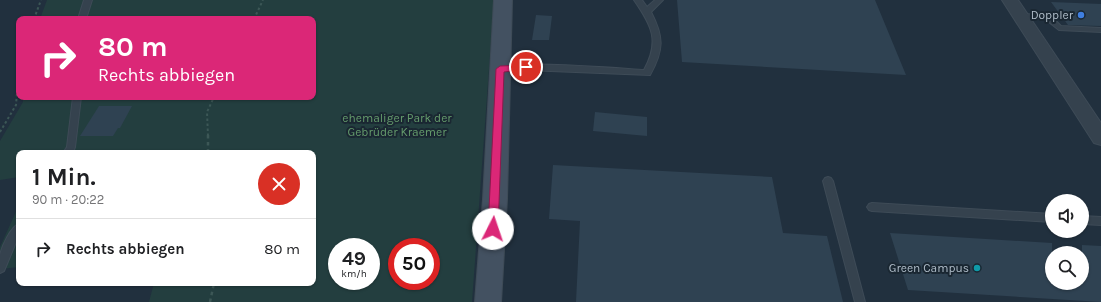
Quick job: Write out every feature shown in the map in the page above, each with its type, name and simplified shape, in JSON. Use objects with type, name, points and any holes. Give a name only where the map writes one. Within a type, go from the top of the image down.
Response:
[{"type":"main road","points":[[488,302],[495,199],[503,0]]},
{"type":"street","points":[[1010,0],[1101,138]]},
{"type":"lane","points":[[83,16],[88,0]]},
{"type":"lane","points":[[500,69],[526,67],[646,73],[657,55],[657,31],[647,12],[638,0]]},
{"type":"lane","points":[[647,12],[659,0]]},
{"type":"lane","points":[[1021,16],[1047,17],[1059,28],[1101,30]]},
{"type":"lane","points":[[70,150],[77,100]]},
{"type":"lane","points":[[828,181],[860,302]]},
{"type":"lane","points":[[872,207],[1045,218]]},
{"type":"lane","points":[[1089,220],[1101,221]]},
{"type":"lane","points":[[0,268],[16,232]]},
{"type":"path","points":[[35,16],[41,0]]},
{"type":"path","points":[[255,16],[263,0]]},
{"type":"path","points":[[0,132],[16,105],[16,100]]},
{"type":"path","points":[[208,150],[207,112],[213,100]]},
{"type":"path","points":[[210,302],[213,286]]},
{"type":"green space","name":"ehemaliger Park der Gebrüder Kraemer","points":[[47,0],[494,0],[472,302],[149,302],[153,286],[316,286],[316,150],[16,150],[16,177],[0,180],[0,141],[23,100],[316,100],[316,16],[41,16]]},
{"type":"green space","points":[[16,212],[16,267],[0,269],[0,247]]},
{"type":"building","points":[[677,0],[875,0],[906,75],[682,62]]},
{"type":"building","name":"Doppler","points":[[1051,2],[1101,4],[1101,26],[1068,25]]},
{"type":"building","points":[[536,15],[552,16],[549,40],[532,40]]},
{"type":"building","points":[[99,106],[132,106],[120,128],[118,128],[113,136],[80,136]]},
{"type":"building","points":[[595,112],[647,117],[647,136],[593,131]]},
{"type":"building","points":[[553,165],[772,177],[783,233],[827,236],[843,302],[576,302],[580,221],[549,219]]},
{"type":"building","name":"Green Campus","points":[[890,233],[1052,243],[1052,246],[1045,246],[1045,290],[1089,290],[1089,246],[1082,245],[1101,246],[1101,302],[908,290]]},
{"type":"place","name":"Doppler","points":[[1081,15]]},
{"type":"place","name":"Green Campus","points":[[977,268]]},
{"type":"route","points":[[493,229],[500,69],[526,67]]}]
